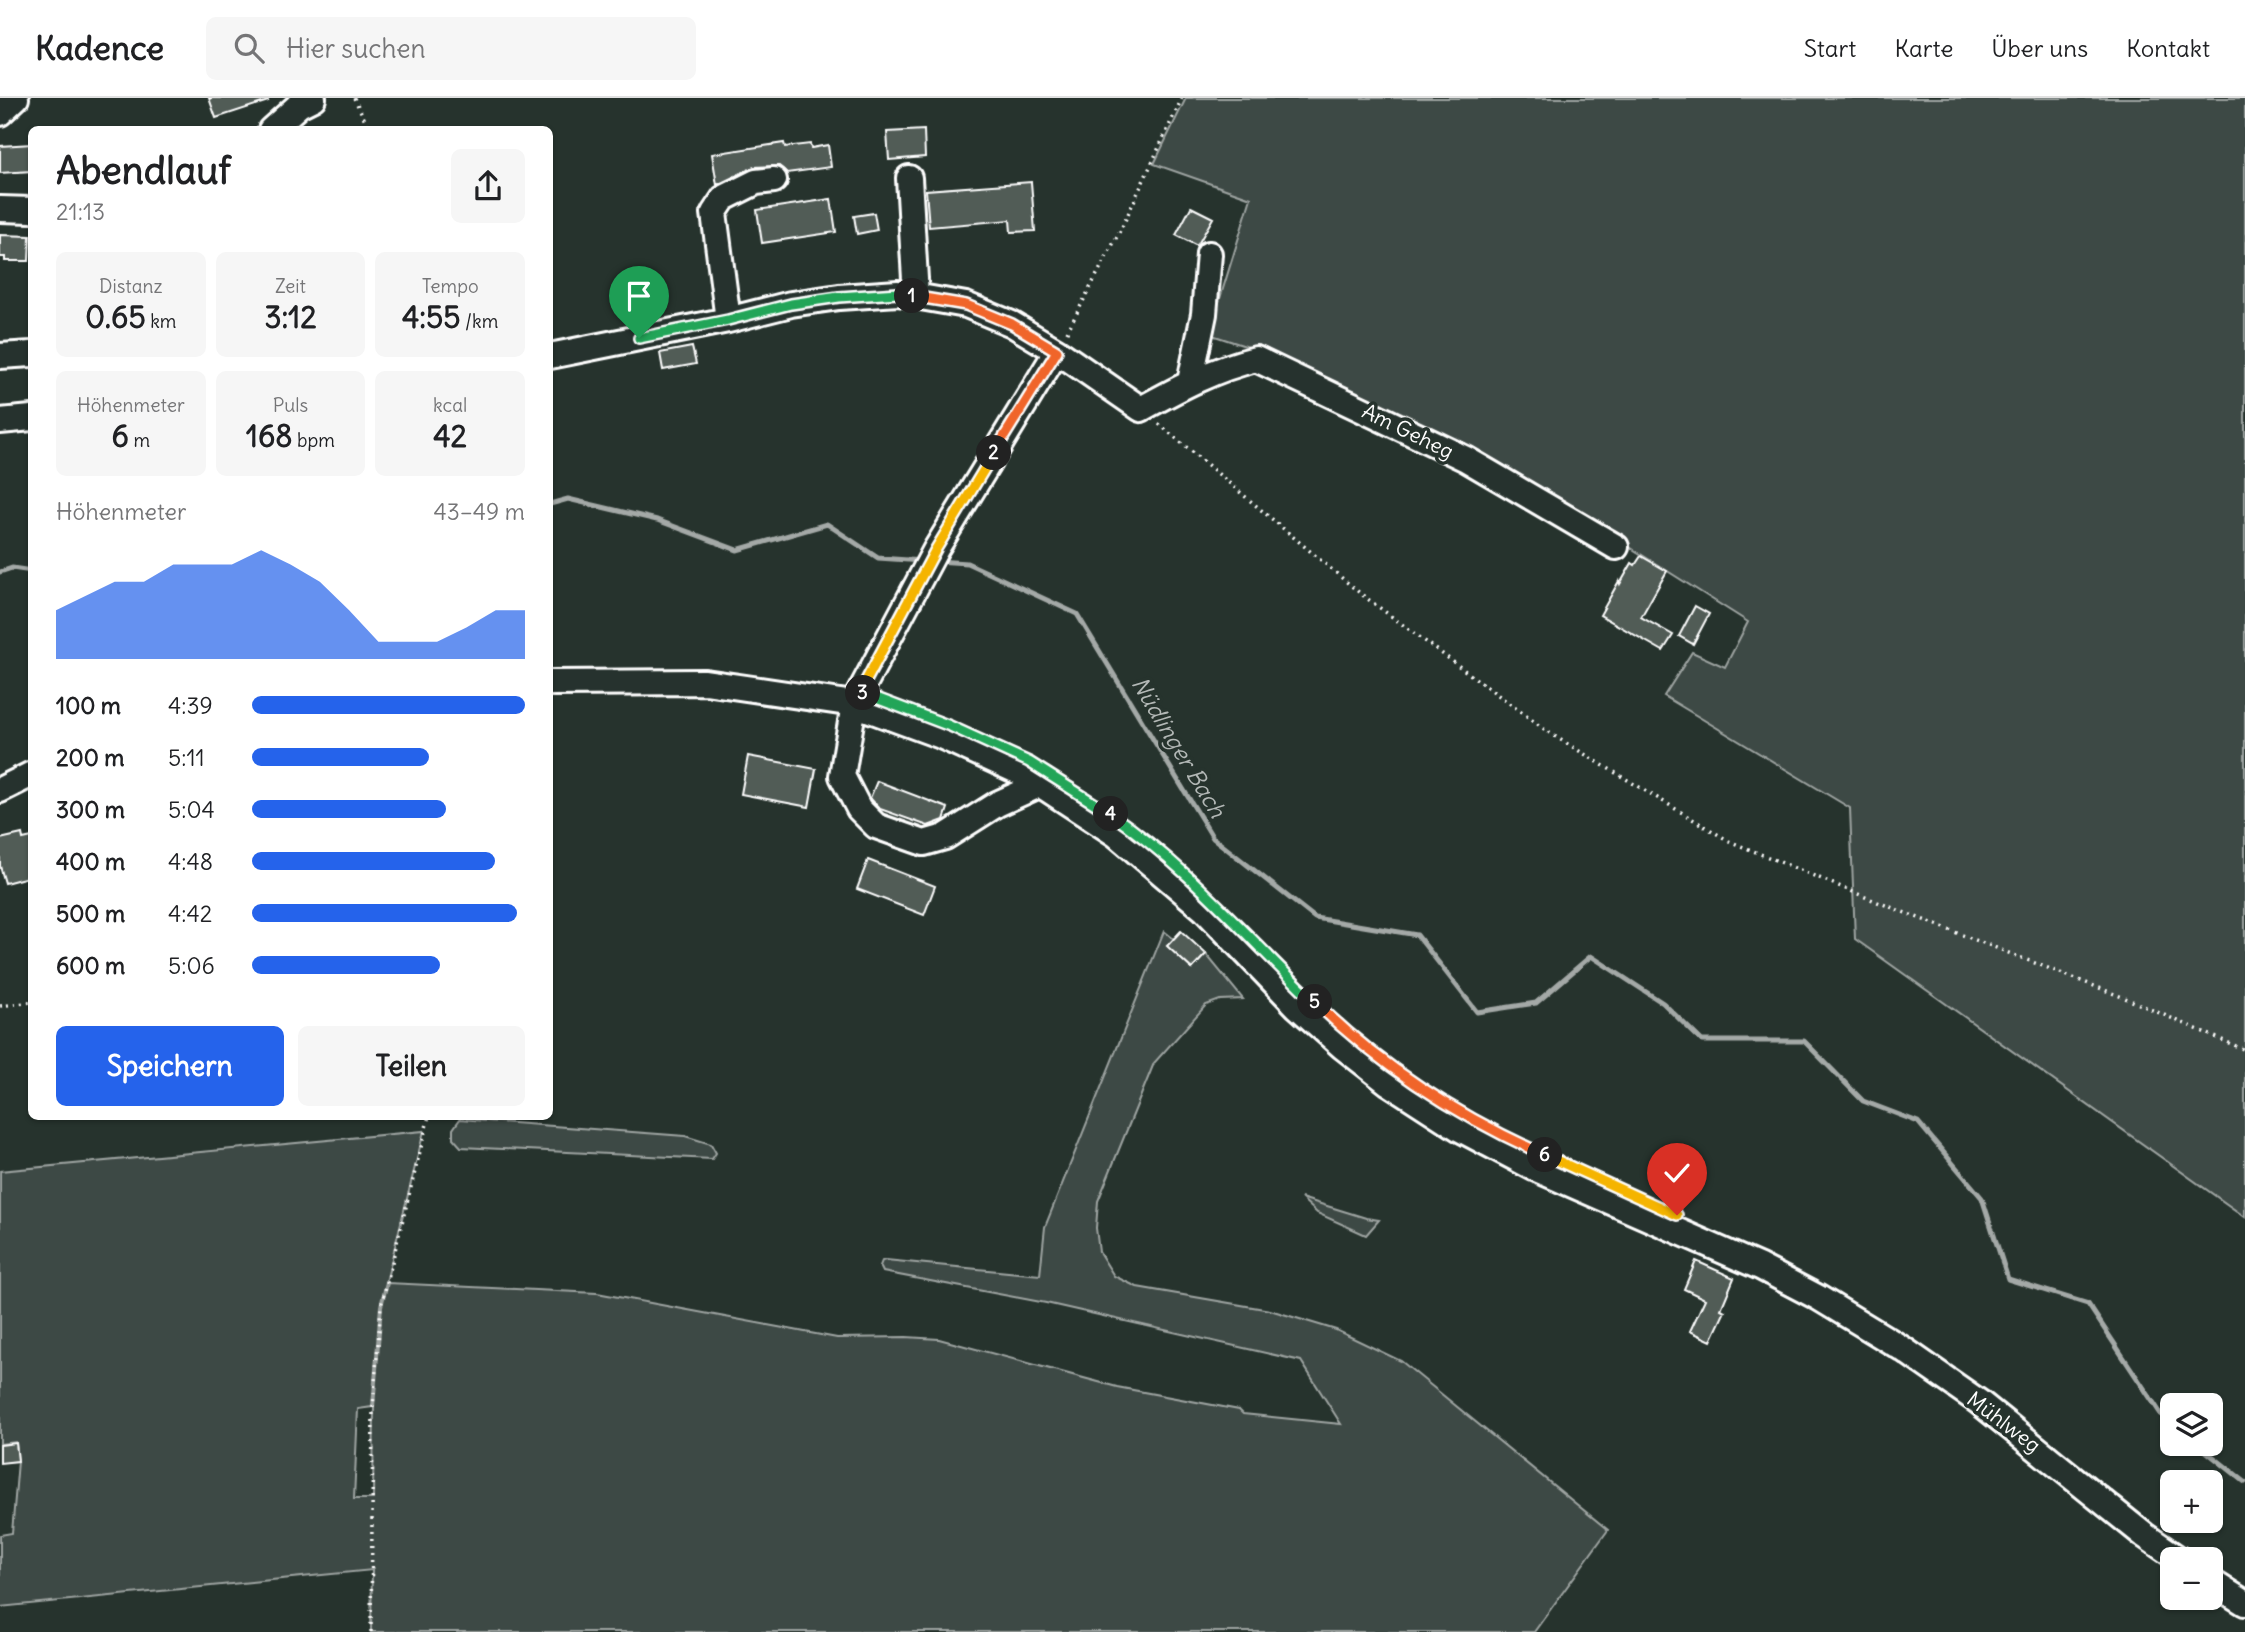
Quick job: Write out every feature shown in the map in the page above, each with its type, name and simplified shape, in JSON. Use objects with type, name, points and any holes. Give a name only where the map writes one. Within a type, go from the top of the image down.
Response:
[{"type":"street","points":[[0,113],[16,98]]},
{"type":"street","points":[[275,126],[299,105],[313,98]]},
{"type":"street","points":[[909,177],[916,296]]},
{"type":"street","points":[[728,320],[714,213],[723,198],[756,182],[774,180]]},
{"type":"street","points":[[0,209],[28,210]]},
{"type":"street","points":[[1190,382],[1204,314],[1209,254]]},
{"type":"street","points":[[553,355],[728,320],[791,304],[898,293],[966,305],[1012,324],[1057,351],[1141,409]]},
{"type":"street","points":[[1041,784],[996,804],[945,837],[924,843],[876,826],[859,809],[842,776],[854,704],[936,549],[1057,351]]},
{"type":"street","points":[[0,356],[28,354]]},
{"type":"street","name":"Am Geheg","points":[[1141,409],[1190,382],[1228,366],[1256,359],[1466,459],[1616,547]]},
{"type":"street","points":[[0,421],[28,418]]},
{"type":"street","name":"Mühlweg","points":[[553,683],[705,682],[854,704],[941,736],[1041,784],[1117,835],[1195,901],[1297,1006],[1389,1083],[1460,1129],[1534,1168],[1760,1267],[1819,1298],[1903,1349],[1979,1402],[2162,1547]]},
{"type":"street","points":[[0,790],[28,776]]},
{"type":"street","points":[[2223,1589],[2245,1603]]},
{"type":"path","points":[[354,98],[368,126]]},
{"type":"path","points":[[1057,351],[1122,227],[1182,98]]},
{"type":"path","points":[[1141,409],[1361,594],[1551,734],[1729,841],[2125,998],[2245,1050]]},
{"type":"path","points":[[0,1006],[28,1002]]},
{"type":"path","points":[[371,1632],[373,1407],[381,1306],[428,1120]]},
{"type":"shaded area","points":[[1186,98],[2245,98],[2245,1217],[1855,939],[1850,808],[1664,696],[1692,652],[1725,667],[1748,622],[1522,479],[1421,423],[1282,358],[1209,334],[1251,198],[1154,164]]},
{"type":"shaded area","points":[[1164,931],[1174,939],[1167,946],[1192,969],[1206,954],[1243,999],[1220,1000],[1206,1005],[1154,1063],[1098,1201],[1096,1228],[1099,1252],[1114,1276],[1137,1287],[1270,1310],[1336,1330],[1401,1361],[1608,1530],[1534,1632],[371,1632],[372,1570],[0,1607],[0,1535],[12,1533],[18,1461],[16,1442],[0,1444],[0,1171],[424,1131],[380,1306],[372,1407],[358,1409],[354,1499],[373,1499],[374,1407],[382,1306],[388,1283],[597,1293],[837,1338],[939,1339],[1117,1387],[1239,1410],[1243,1414],[1341,1424],[1301,1361],[1046,1303],[883,1272],[880,1266],[882,1261],[886,1260],[1040,1275],[1045,1227]]},
{"type":"shaded area","points":[[459,1120],[473,1120],[685,1136],[711,1144],[716,1153],[712,1159],[461,1147],[453,1138],[453,1129]]},
{"type":"shaded area","points":[[1301,1198],[1379,1220],[1366,1235],[1317,1213]]},
{"type":"building","points":[[209,98],[267,98],[268,101],[216,118]]},
{"type":"building","points":[[924,130],[925,157],[889,160],[887,132]]},
{"type":"building","points":[[784,143],[785,147],[810,144],[811,148],[828,145],[831,167],[787,173],[779,166],[754,167],[717,185],[712,154]]},
{"type":"building","points":[[28,144],[28,171],[0,173],[0,146]]},
{"type":"building","points":[[1031,182],[1035,231],[1011,232],[1010,220],[929,227],[926,190]]},
{"type":"building","points":[[831,199],[836,232],[762,243],[757,210]]},
{"type":"building","points":[[1191,207],[1213,218],[1197,246],[1176,235]]},
{"type":"building","points":[[874,213],[877,230],[857,234],[854,216]]},
{"type":"building","points":[[0,235],[28,236],[28,261],[5,261],[5,257],[0,257]]},
{"type":"building","points":[[692,347],[696,364],[663,370],[660,353]]},
{"type":"building","points":[[1641,556],[1667,571],[1641,617],[1673,635],[1663,651],[1600,615],[1619,581],[1620,584],[1632,563],[1635,565]]},
{"type":"building","points":[[1695,606],[1709,614],[1693,644],[1679,636]]},
{"type":"building","points":[[748,756],[816,769],[809,807],[741,794]]},
{"type":"building","points":[[877,781],[948,808],[944,820],[928,826],[880,809],[870,798]]},
{"type":"building","points":[[22,834],[23,839],[28,838],[28,877],[5,883],[0,866],[0,839]]},
{"type":"building","points":[[868,860],[935,886],[924,915],[857,889]]},
{"type":"building","points":[[1181,931],[1206,954],[1192,969],[1167,946]]},
{"type":"building","points":[[1696,1261],[1734,1278],[1721,1309],[1725,1311],[1711,1341],[1690,1331],[1705,1299],[1684,1289]]},
{"type":"building","points":[[16,1443],[18,1461],[0,1463],[0,1445]]},
{"type":"waterway","name":"Nüdlinger Bach","points":[[553,503],[568,499],[657,520],[737,550],[827,524],[878,558],[923,561]]},
{"type":"waterway","name":"Nüdlinger Bach","points":[[936,561],[967,563],[1077,614],[1213,838],[1315,918],[1417,935],[1477,1012],[1536,1003],[1591,956],[1663,1003],[1702,1041],[1804,1041],[1863,1101],[1918,1122],[1982,1198],[2008,1279],[2088,1304],[2160,1412]]},
{"type":"waterway","name":"Nüdlinger Bach","points":[[0,572],[12,568],[28,570]]},
{"type":"waterway","name":"Nüdlinger Bach","points":[[2212,1456],[2245,1482]]},
{"type":"route","points":[[639,338],[791,304],[898,293],[966,305],[1012,324],[1057,351],[936,549],[860,692],[950,726],[1029,762],[1082,793],[1131,828],[1208,894],[1330,1018],[1419,1087],[1467,1116],[1532,1149],[1677,1215]]}]
